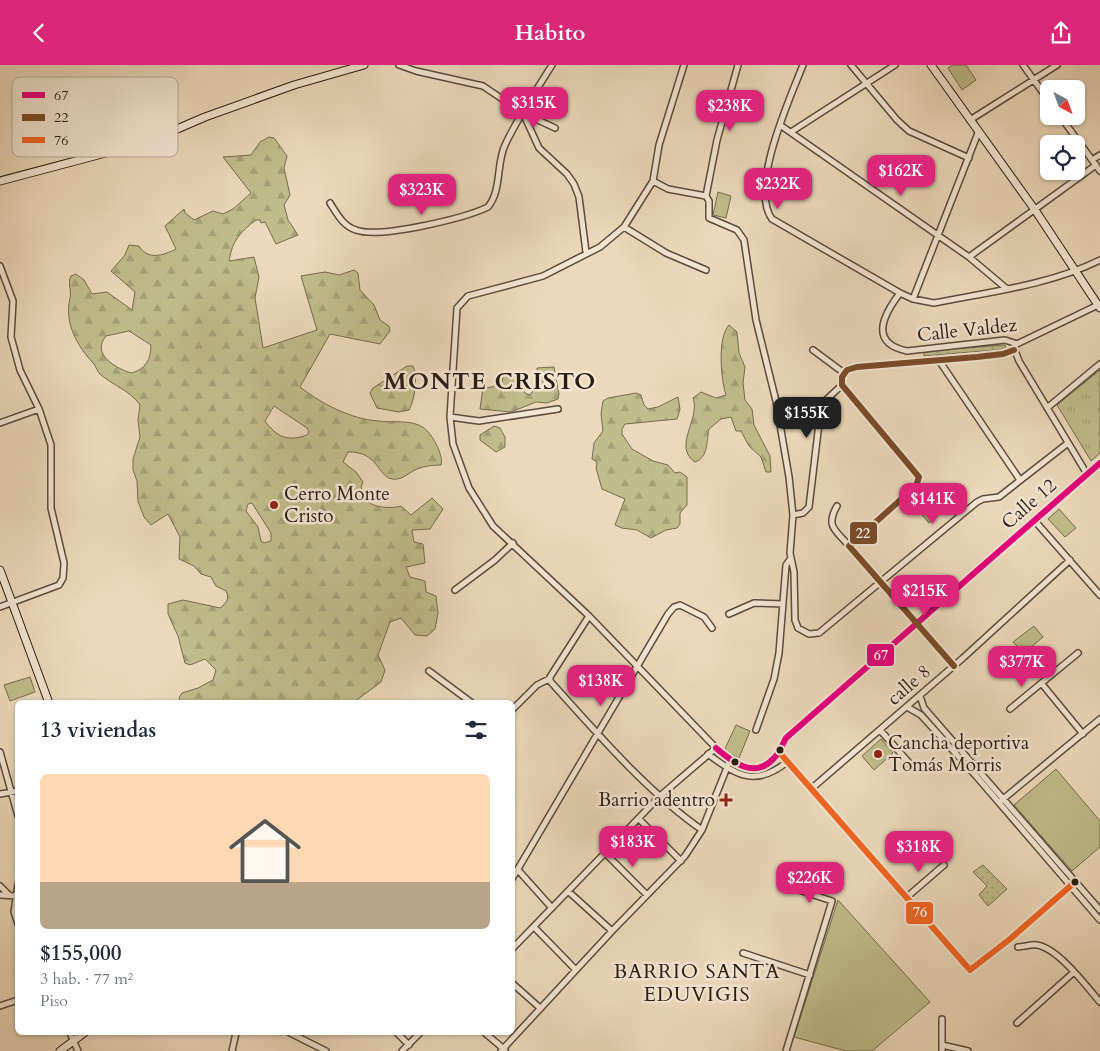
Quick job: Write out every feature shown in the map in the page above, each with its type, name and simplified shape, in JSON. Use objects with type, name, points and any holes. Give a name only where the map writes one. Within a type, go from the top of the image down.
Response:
[{"type":"street","points":[[178,129],[205,117],[294,85],[364,65]]},
{"type":"street","points":[[399,65],[416,71],[483,86],[523,113],[555,128]]},
{"type":"street","points":[[330,203],[342,222],[356,231],[376,232],[419,227],[485,208],[493,200],[498,167],[506,144],[552,65]]},
{"type":"street","points":[[487,1035],[503,1050],[576,969],[681,861],[702,830],[730,760],[716,748],[589,616],[493,526],[469,488],[453,444],[450,417],[457,308],[461,301],[468,296],[543,275],[600,247],[624,227],[653,181],[659,145],[684,65]]},
{"type":"street","points":[[738,65],[717,139],[706,196],[709,201],[709,218],[737,230],[744,240],[756,320],[783,437],[793,515],[790,557],[794,572],[796,624],[803,631],[814,635],[819,633],[977,502],[983,499],[999,497],[1068,443]]},
{"type":"street","points":[[802,65],[772,143],[768,162],[767,212],[772,219],[900,293],[913,299],[934,303],[1007,289],[1076,272],[1100,260]]},
{"type":"street","points":[[851,65],[897,120],[909,131],[969,158]]},
{"type":"street","points":[[791,132],[894,65]]},
{"type":"street","points":[[931,65],[1035,210],[1099,306]]},
{"type":"street","points":[[1023,65],[1040,89]]},
{"type":"street","points":[[970,120],[1032,79],[1057,65]]},
{"type":"street","points":[[523,113],[539,148],[567,174],[574,184],[579,197],[586,253]]},
{"type":"street","points":[[780,125],[969,257],[1007,289]]},
{"type":"street","points":[[1067,125],[1100,171]]},
{"type":"street","points":[[913,299],[978,133]]},
{"type":"street","points":[[969,257],[1035,210],[1100,155]]},
{"type":"street","points":[[0,181],[93,157]]},
{"type":"street","points":[[653,181],[682,193],[706,196]]},
{"type":"street","points":[[624,227],[666,253],[706,270]]},
{"type":"street","points":[[0,265],[13,301],[11,337],[18,362],[39,409],[51,445],[51,508],[64,563],[59,585],[0,607]]},
{"type":"street","name":"Calle Valdez","points":[[900,293],[886,313],[882,325],[883,336],[888,343],[897,349],[906,351],[1005,340],[1017,344],[1099,306]]},
{"type":"street","points":[[844,373],[856,367],[1003,354],[1014,350],[1017,344]]},
{"type":"street","points":[[813,350],[844,373]]},
{"type":"street","points":[[1014,350],[1087,474]]},
{"type":"street","points":[[938,359],[1020,480]]},
{"type":"street","points":[[1047,408],[1100,364]]},
{"type":"street","points":[[793,515],[803,513],[809,507],[820,415],[826,399],[842,385],[844,373]]},
{"type":"street","points":[[842,385],[919,477],[916,485],[849,546]]},
{"type":"street","points":[[0,423],[39,409]]},
{"type":"street","points":[[450,417],[479,421],[558,409]]},
{"type":"street","name":"Calle 12","points":[[730,760],[742,767],[756,769],[773,760],[786,738],[1100,463]]},
{"type":"street","points":[[838,506],[831,518],[832,524],[954,666]]},
{"type":"street","points":[[1034,520],[1100,595]]},
{"type":"street","points":[[455,589],[495,560],[513,543]]},
{"type":"street","points":[[756,730],[776,667],[782,632],[787,563],[790,557]]},
{"type":"street","name":"calle 8","points":[[811,789],[954,666],[1070,560]]},
{"type":"street","points":[[0,570],[48,700]]},
{"type":"street","points":[[729,614],[754,603],[783,604]]},
{"type":"street","points":[[515,874],[636,665],[668,614],[677,605],[704,617],[712,628]]},
{"type":"street","points":[[515,707],[535,687],[549,679],[589,616]]},
{"type":"street","points":[[1010,709],[1078,653]]},
{"type":"street","points":[[429,671],[468,700]]},
{"type":"street","points":[[549,679],[597,733],[674,810],[702,830]]},
{"type":"street","points":[[1042,684],[1083,734]]},
{"type":"street","points":[[920,696],[924,709],[1073,884],[1100,920]]},
{"type":"street","points":[[907,707],[921,715],[1002,801]]},
{"type":"street","points":[[1002,801],[1100,719]]},
{"type":"street","points":[[880,730],[911,765]]},
{"type":"street","points":[[515,946],[660,796],[716,748]]},
{"type":"street","points":[[0,752],[15,791],[0,794]]},
{"type":"street","points":[[779,752],[967,968],[973,969],[1073,884]]},
{"type":"street","points":[[708,754],[726,768],[741,775],[761,777],[787,762]]},
{"type":"street","points":[[639,819],[681,861]]},
{"type":"street","points":[[606,854],[647,895]]},
{"type":"street","points":[[906,897],[944,865]]},
{"type":"street","points":[[518,870],[552,908]]},
{"type":"street","points":[[1073,884],[1100,910]]},
{"type":"street","points":[[0,886],[14,895]]},
{"type":"street","points":[[786,1051],[832,901],[793,888]]},
{"type":"street","points":[[569,892],[612,931]]},
{"type":"street","points":[[0,895],[14,895]]},
{"type":"street","points":[[14,895],[15,916]]},
{"type":"street","points":[[534,927],[576,969]]},
{"type":"street","points":[[1018,947],[1036,945],[1044,947],[1074,972],[1100,1003]]},
{"type":"street","points":[[742,953],[810,975]]},
{"type":"street","points":[[1017,1023],[1074,972]]},
{"type":"street","points":[[515,986],[540,1008]]},
{"type":"street","points":[[0,1006],[15,1001]]},
{"type":"street","points":[[942,1019],[942,1048],[968,1051]]},
{"type":"street","points":[[71,1035],[78,1051]]},
{"type":"street","points":[[60,1051],[82,1035]]},
{"type":"street","points":[[232,1051],[236,1035]]},
{"type":"street","points":[[294,1035],[326,1051]]},
{"type":"street","points":[[399,1035],[409,1045]]},
{"type":"street","points":[[402,1051],[418,1035]]},
{"type":"green space","points":[[953,65],[966,65],[976,80],[962,90],[948,68]]},
{"type":"green space","points":[[269,137],[274,138],[287,156],[284,168],[290,195],[284,205],[288,220],[298,235],[276,244],[265,222],[261,223],[260,220],[256,220],[241,233],[232,248],[229,261],[254,257],[259,277],[255,298],[263,348],[317,330],[301,276],[325,272],[339,275],[354,270],[358,273],[360,290],[374,305],[380,320],[389,326],[390,331],[380,344],[330,334],[300,387],[327,405],[347,414],[368,420],[408,422],[419,425],[430,435],[437,445],[441,456],[441,465],[420,468],[402,478],[396,479],[387,477],[376,464],[366,456],[358,453],[348,452],[343,462],[356,472],[363,482],[361,487],[363,496],[372,504],[387,507],[401,506],[411,515],[432,498],[443,509],[430,529],[412,530],[414,542],[423,544],[425,563],[406,567],[410,577],[425,581],[426,592],[436,596],[438,613],[435,629],[427,636],[415,635],[401,618],[390,622],[378,655],[385,670],[381,682],[357,700],[180,700],[179,698],[182,693],[198,688],[213,680],[216,670],[205,659],[190,665],[185,663],[178,636],[168,614],[168,604],[183,600],[220,608],[227,601],[228,596],[226,591],[216,586],[211,577],[201,574],[194,566],[179,559],[180,537],[168,514],[151,525],[144,517],[138,501],[137,481],[133,470],[133,459],[140,437],[138,420],[140,405],[127,392],[99,373],[77,342],[70,325],[69,281],[71,276],[76,274],[84,280],[92,294],[107,292],[132,310],[135,292],[111,271],[125,255],[129,245],[139,246],[147,254],[151,255],[166,253],[176,249],[165,226],[184,209],[185,213],[194,220],[213,211],[223,214],[233,209],[251,193],[223,157],[251,155],[260,142]],"holes":[[[129,331],[151,345],[150,355],[146,363],[136,372],[131,373],[112,364],[101,349],[106,336]],[[274,406],[307,428],[309,432],[307,435],[288,438],[274,431],[265,421]],[[252,503],[271,533],[271,541],[264,543],[261,541],[258,527],[246,511],[248,504]]]},
{"type":"green space","points":[[718,192],[731,196],[726,218],[713,215]]},
{"type":"green space","points":[[729,325],[737,332],[739,353],[745,367],[743,383],[745,400],[752,409],[754,425],[770,456],[771,472],[766,472],[761,457],[749,446],[741,431],[736,431],[731,417],[721,419],[709,429],[705,453],[699,460],[695,462],[689,456],[686,448],[686,440],[693,414],[693,398],[701,392],[716,398],[726,395],[721,349],[725,331]]},
{"type":"green space","points":[[1005,345],[1006,349],[924,356],[924,351]]},
{"type":"green space","points":[[407,366],[413,366],[416,381],[409,410],[399,412],[377,408],[370,393],[373,388]]},
{"type":"green space","points":[[554,367],[559,394],[558,399],[547,403],[536,402],[511,412],[480,409],[483,388],[492,387],[502,382],[504,372],[515,376],[525,393],[530,395],[538,384],[537,368]]},
{"type":"green space","points":[[1100,370],[1100,453],[1091,461],[1057,405]]},
{"type":"green space","points":[[636,393],[641,395],[644,405],[648,409],[658,407],[678,397],[680,409],[677,419],[625,424],[622,429],[622,434],[632,449],[653,461],[668,465],[675,473],[680,472],[687,477],[687,505],[680,513],[680,524],[677,528],[666,530],[651,538],[637,530],[615,525],[625,499],[602,489],[596,468],[597,462],[592,459],[594,443],[603,431],[601,414],[603,401],[608,398]]},
{"type":"green space","points":[[494,426],[500,428],[505,437],[505,447],[496,452],[480,440],[480,435]]},
{"type":"green space","points":[[921,493],[940,513],[929,523],[911,502]]},
{"type":"green space","points":[[1059,509],[1076,528],[1065,537],[1048,519]]},
{"type":"green space","points":[[1034,626],[1043,637],[1024,653],[1013,642]]},
{"type":"green space","points":[[30,677],[35,692],[10,701],[4,685]]},
{"type":"green space","points":[[736,725],[750,731],[739,758],[724,751]]},
{"type":"green space","name":"Cancha deportiva Tomás Morris","points":[[881,739],[893,753],[874,770],[862,756]]},
{"type":"green space","points":[[1056,769],[1100,821],[1100,847],[1072,871],[1014,805]]},
{"type":"green space","points":[[983,865],[1007,889],[988,906],[979,895],[987,886],[973,872]]},
{"type":"green space","points":[[838,900],[930,1002],[872,1051],[846,1051],[794,1037]]},
{"type":"transit line","name":"22","points":[[954,666],[849,546],[916,486],[919,477],[842,385],[842,377],[847,370],[857,367],[977,357],[1003,354],[1014,350]]},
{"type":"transit line","name":"67","points":[[716,748],[729,759],[744,767],[759,768],[767,764],[778,753],[786,738],[1100,463]]},
{"type":"transit line","name":"76","points":[[779,752],[970,970],[1010,939],[1075,882]]},
{"type":"place","name":"Cerro Monte Cristo","points":[[274,505]]},
{"type":"place","name":"Cancha deportiva Tomás Morris","points":[[878,754]]},
{"type":"place","name":"Barrio adentro","points":[[726,800]]},
{"type":"district","name":"MONTE CRISTO","points":[[490,381]]},
{"type":"district","name":"BARRIO SANTA EDUVIGIS","points":[[697,982]]}]
